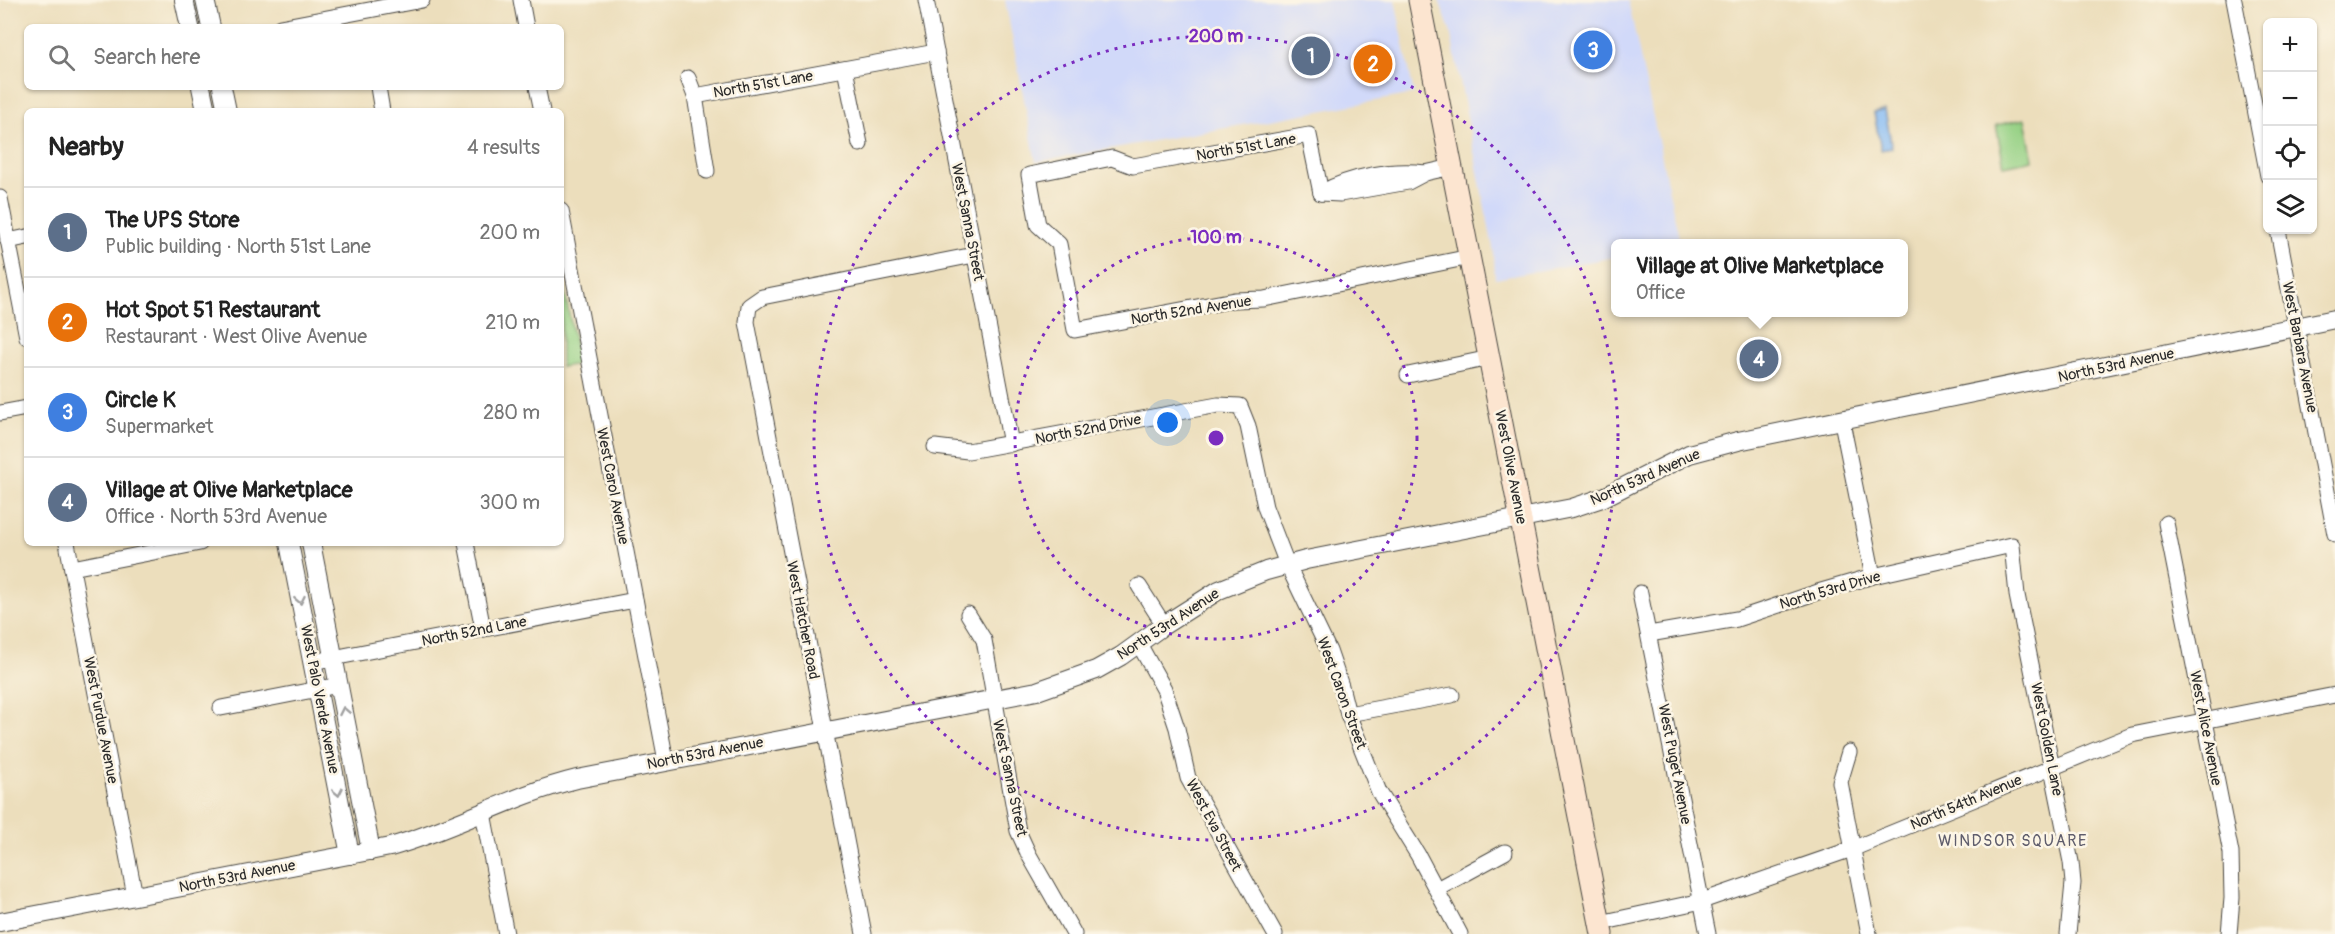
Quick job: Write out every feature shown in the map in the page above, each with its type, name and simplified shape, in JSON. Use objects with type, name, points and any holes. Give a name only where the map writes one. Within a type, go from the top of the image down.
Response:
[{"type":"main road","name":"West Olive Avenue","points":[[1419,0],[1601,928]]},
{"type":"street","points":[[184,0],[189,24]]},
{"type":"street","points":[[206,0],[210,24]]},
{"type":"street","points":[[296,24],[422,0]]},
{"type":"street","points":[[521,0],[525,24]]},
{"type":"street","name":"West Sanna Street","points":[[926,0],[1011,444]]},
{"type":"street","points":[[2234,0],[2263,150]]},
{"type":"street","points":[[363,11],[366,24]]},
{"type":"street","name":"North 51st Lane","points":[[696,96],[936,52]]},
{"type":"street","points":[[845,69],[860,144]]},
{"type":"street","points":[[688,78],[696,96],[707,171]]},
{"type":"street","points":[[202,90],[205,108]]},
{"type":"street","points":[[223,90],[226,108]]},
{"type":"street","points":[[378,90],[382,108]]},
{"type":"street","points":[[538,90],[541,108]]},
{"type":"street","name":"North 51st Lane","points":[[1029,175],[1112,158],[1133,166],[1309,135],[1321,193],[1340,194],[1408,182],[1425,173],[1452,167]]},
{"type":"street","name":"North 52nd Avenue","points":[[1029,175],[1038,225],[1059,244],[1075,330],[1234,300],[1263,299],[1285,295],[1470,257]]},
{"type":"street","points":[[0,198],[24,323]]},
{"type":"street","name":"West Carol Avenue","points":[[564,226],[666,760]]},
{"type":"street","name":"West Barbara Avenue","points":[[2279,234],[2335,534]]},
{"type":"street","points":[[8,241],[24,238]]},
{"type":"street","name":"West Hatcher Road","points":[[864,934],[747,322],[749,306],[762,297],[974,255]]},
{"type":"street","name":"North 53rd Avenue","points":[[0,922],[371,851],[422,838],[542,787],[666,760],[995,699],[1065,682],[1096,670],[1219,590],[1287,564],[1572,508],[1602,498],[1689,454],[1738,441],[1842,422],[2335,318]]},
{"type":"street","points":[[1408,375],[1490,358]]},
{"type":"street","name":"North 52nd Drive","points":[[935,447],[968,451],[1218,405],[1240,406]]},
{"type":"street","name":"West Caron Street","points":[[1240,406],[1248,426],[1265,507],[1287,564],[1329,651],[1348,714],[1379,792],[1437,889],[1460,934]]},
{"type":"street","points":[[0,413],[24,409]]},
{"type":"street","points":[[1842,422],[1874,576]]},
{"type":"street","name":"West Alice Avenue","points":[[2166,523],[2231,853],[2232,898],[2229,934]]},
{"type":"street","name":"North 53rd Drive","points":[[1649,634],[1737,619],[1818,591],[2012,545]]},
{"type":"street","name":"West Golden Lane","points":[[2012,545],[2018,594],[2071,862],[2073,883],[2068,934]]},
{"type":"street","name":"West Purdue Avenue","points":[[68,546],[135,896]]},
{"type":"street","points":[[72,568],[185,546]]},
{"type":"street","name":"West Palo Verde Avenue","points":[[290,546],[350,855]]},
{"type":"street","name":"West Palo Verde Avenue","points":[[312,546],[371,851]]},
{"type":"street","points":[[467,546],[483,629]]},
{"type":"street","points":[[1139,586],[1164,625]]},
{"type":"street","name":"West Puget Avenue","points":[[1640,593],[1708,934]]},
{"type":"street","name":"North 52nd Lane","points":[[312,662],[635,600]]},
{"type":"street","name":"West Sanna Street","points":[[968,614],[984,640],[1018,831],[1074,934]]},
{"type":"street","name":"West Eva Street","points":[[1139,644],[1164,689],[1177,728],[1188,778],[1275,934]]},
{"type":"street","points":[[221,708],[339,685]]},
{"type":"street","points":[[1348,714],[1452,695]]},
{"type":"street","name":"North 54th Avenue","points":[[1601,928],[1702,901],[1852,849],[2132,735],[2335,695]]},
{"type":"street","points":[[1849,752],[1840,782],[1869,934]]},
{"type":"street","points":[[483,813],[506,934]]},
{"type":"street","points":[[1437,889],[1505,852]]},
{"type":"shaded area","points":[[1005,0],[1395,0],[1414,94],[1036,162]]},
{"type":"shaded area","points":[[1439,0],[1628,0],[1679,239],[1611,239],[1611,258],[1495,279],[1494,253],[1450,30]]},
{"type":"green space","points":[[2025,119],[2033,160],[2004,166],[1996,125]]},
{"type":"green space","points":[[564,288],[579,364],[564,366]]},
{"type":"water","points":[[1885,110],[1892,148],[1881,150],[1874,113]]},
{"type":"place","name":"Circle K","points":[[1593,50]]},
{"type":"place","name":"The UPS Store","points":[[1311,56]]},
{"type":"place","name":"Hot Spot 51 Restaurant","points":[[1373,64]]},
{"type":"place","name":"Village at Olive Marketplace","points":[[1759,359]]},
{"type":"district","name":"WINDSOR SQUARE","points":[[2013,840]]}]
